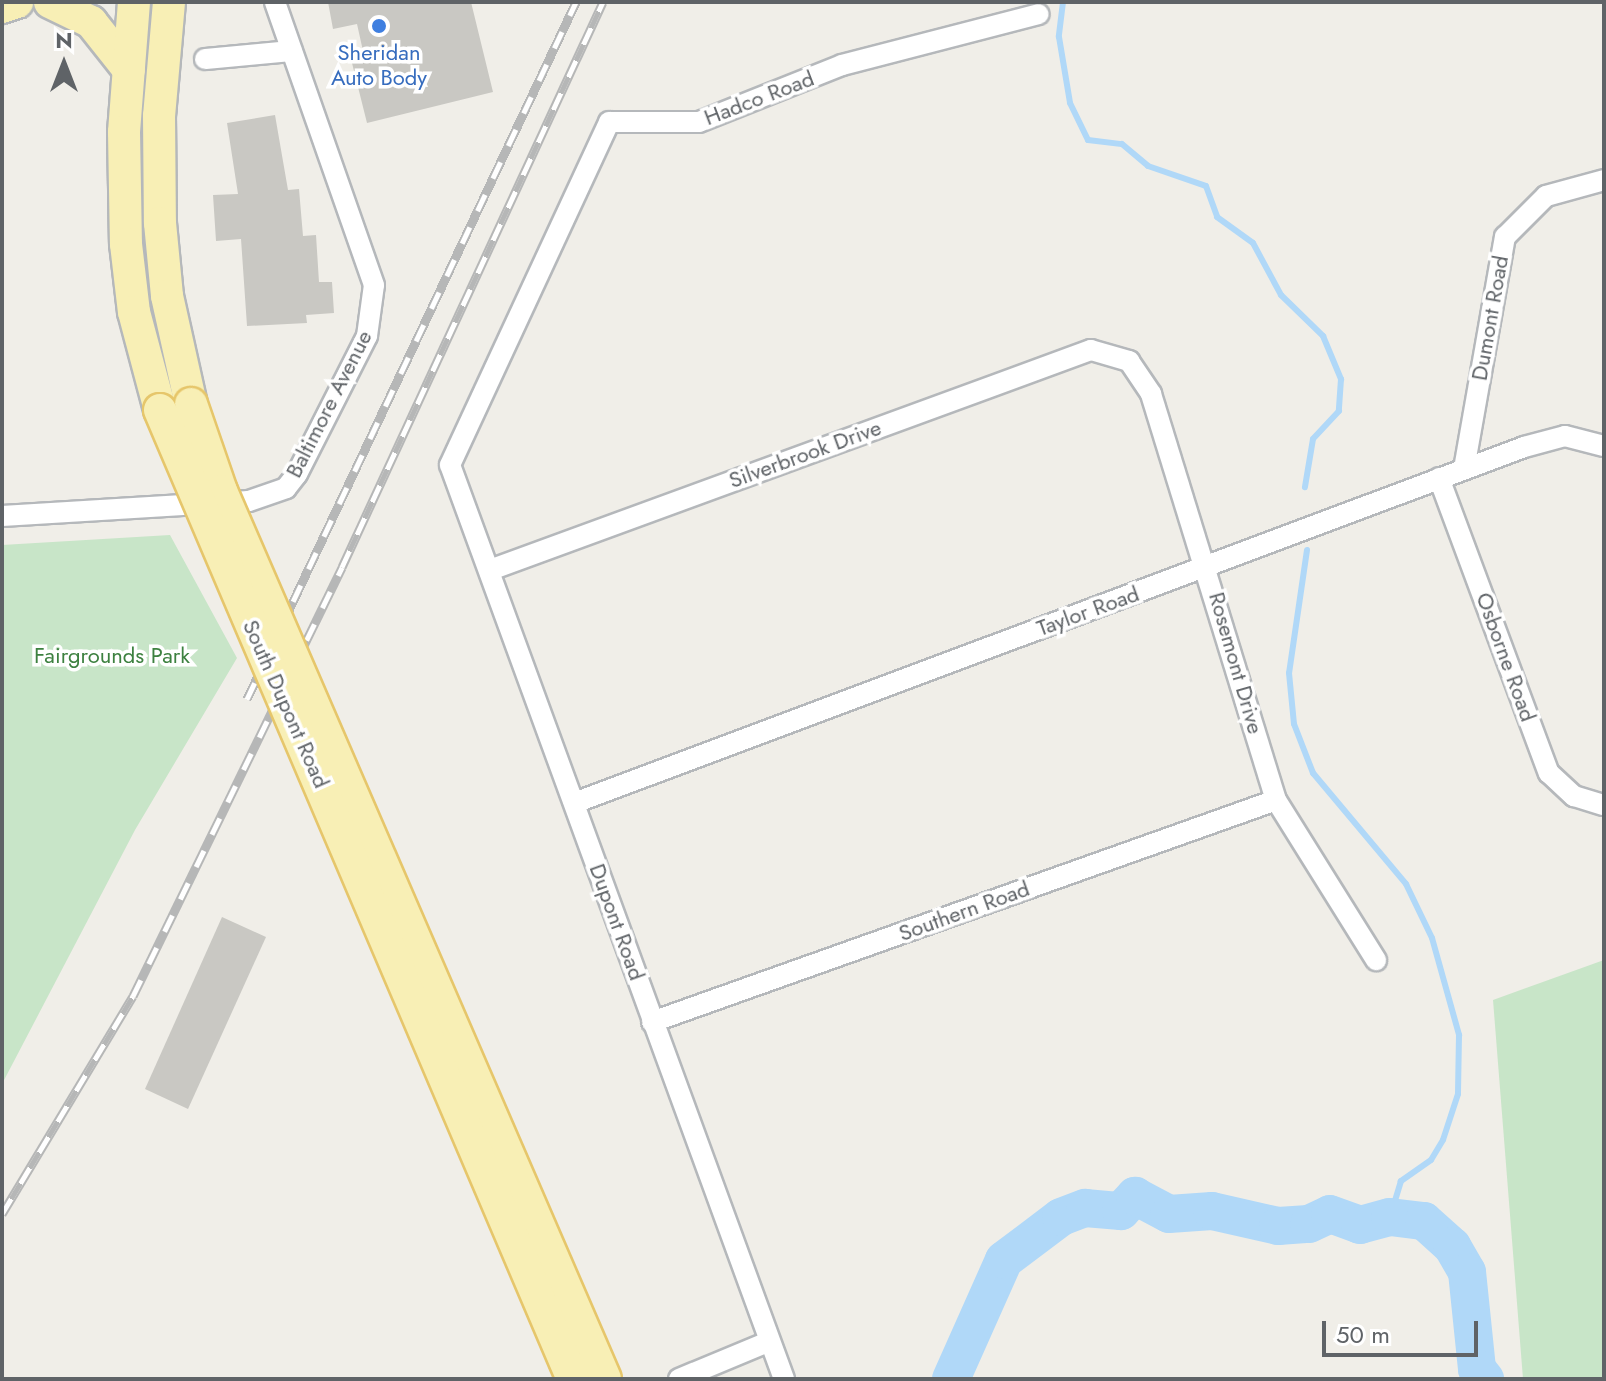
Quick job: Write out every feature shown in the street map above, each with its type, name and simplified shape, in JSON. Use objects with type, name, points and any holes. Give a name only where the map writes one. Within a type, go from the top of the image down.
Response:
[{"type":"main road","points":[[2,7],[17,2]]},
{"type":"main road","points":[[50,2],[91,22],[129,70]]},
{"type":"main road","name":"South Dupont Road","points":[[134,2],[129,70],[126,244],[134,312],[573,1379]]},
{"type":"main road","name":"South Dupont Road","points":[[169,2],[157,172],[175,407],[221,491],[605,1379]]},
{"type":"street","name":"Baltimore Avenue","points":[[2,516],[249,501],[286,488],[297,474],[367,336],[374,285],[275,2]]},
{"type":"street","name":"Hadco Road","points":[[450,465],[609,122],[699,122],[842,65],[1039,14]]},
{"type":"street","points":[[205,59],[292,51]]},
{"type":"street","name":"Dumont Road","points":[[1464,469],[1505,237],[1546,196],[1604,180]]},
{"type":"street","name":"Silverbrook Drive","points":[[490,570],[1091,350],[1122,358]]},
{"type":"street","name":"Rosemont Drive","points":[[1122,358],[1141,374],[1151,394],[1208,567],[1276,800],[1376,960]]},
{"type":"street","name":"Taylor Road","points":[[574,803],[1464,469],[1565,436],[1604,446]]},
{"type":"street","name":"Dupont Road","points":[[450,465],[784,1379]]},
{"type":"street","name":"Osborne Road","points":[[1439,478],[1549,773],[1574,796],[1604,805]]},
{"type":"street","name":"Southern Road","points":[[652,1022],[1276,800]]},
{"type":"street","points":[[679,1379],[768,1342]]},
{"type":"green space","name":"Fairgrounds Park","points":[[170,535],[237,658],[135,830],[2,1084],[2,545]]},
{"type":"green space","points":[[1604,960],[1604,1379],[1523,1379],[1493,1000]]},
{"type":"building","points":[[328,2],[471,2],[493,92],[367,123],[352,63],[365,60],[357,24],[333,29]]},
{"type":"building","points":[[275,115],[288,190],[299,189],[303,236],[316,235],[319,282],[332,282],[334,313],[306,315],[307,323],[247,326],[241,239],[216,241],[213,195],[238,194],[227,123]]},
{"type":"building","points":[[222,917],[266,937],[188,1109],[145,1089]]},
{"type":"waterway","points":[[1063,2],[1059,37],[1070,103],[1088,140],[1122,144],[1148,166],[1206,186],[1217,217],[1253,243],[1281,295],[1323,336],[1341,379],[1339,411],[1313,439],[1305,487]]},
{"type":"waterway","points":[[1307,550],[1289,673],[1294,724],[1313,773],[1406,884],[1432,938],[1459,1035],[1458,1094],[1443,1140],[1431,1160],[1401,1181],[1390,1217]]},
{"type":"waterway","points":[[951,1379],[1004,1260],[1061,1217],[1085,1208],[1121,1211],[1135,1196],[1169,1214],[1212,1211],[1278,1226],[1309,1224],[1330,1214],[1360,1225],[1390,1217],[1424,1221],[1452,1246],[1467,1272],[1477,1369],[1485,1379]]},
{"type":"railway","points":[[247,699],[576,2]]},
{"type":"railway","points":[[2,1214],[133,996],[342,567],[603,2]]},
{"type":"place","name":"Sheridan Auto Body","points":[[379,26]]}]
